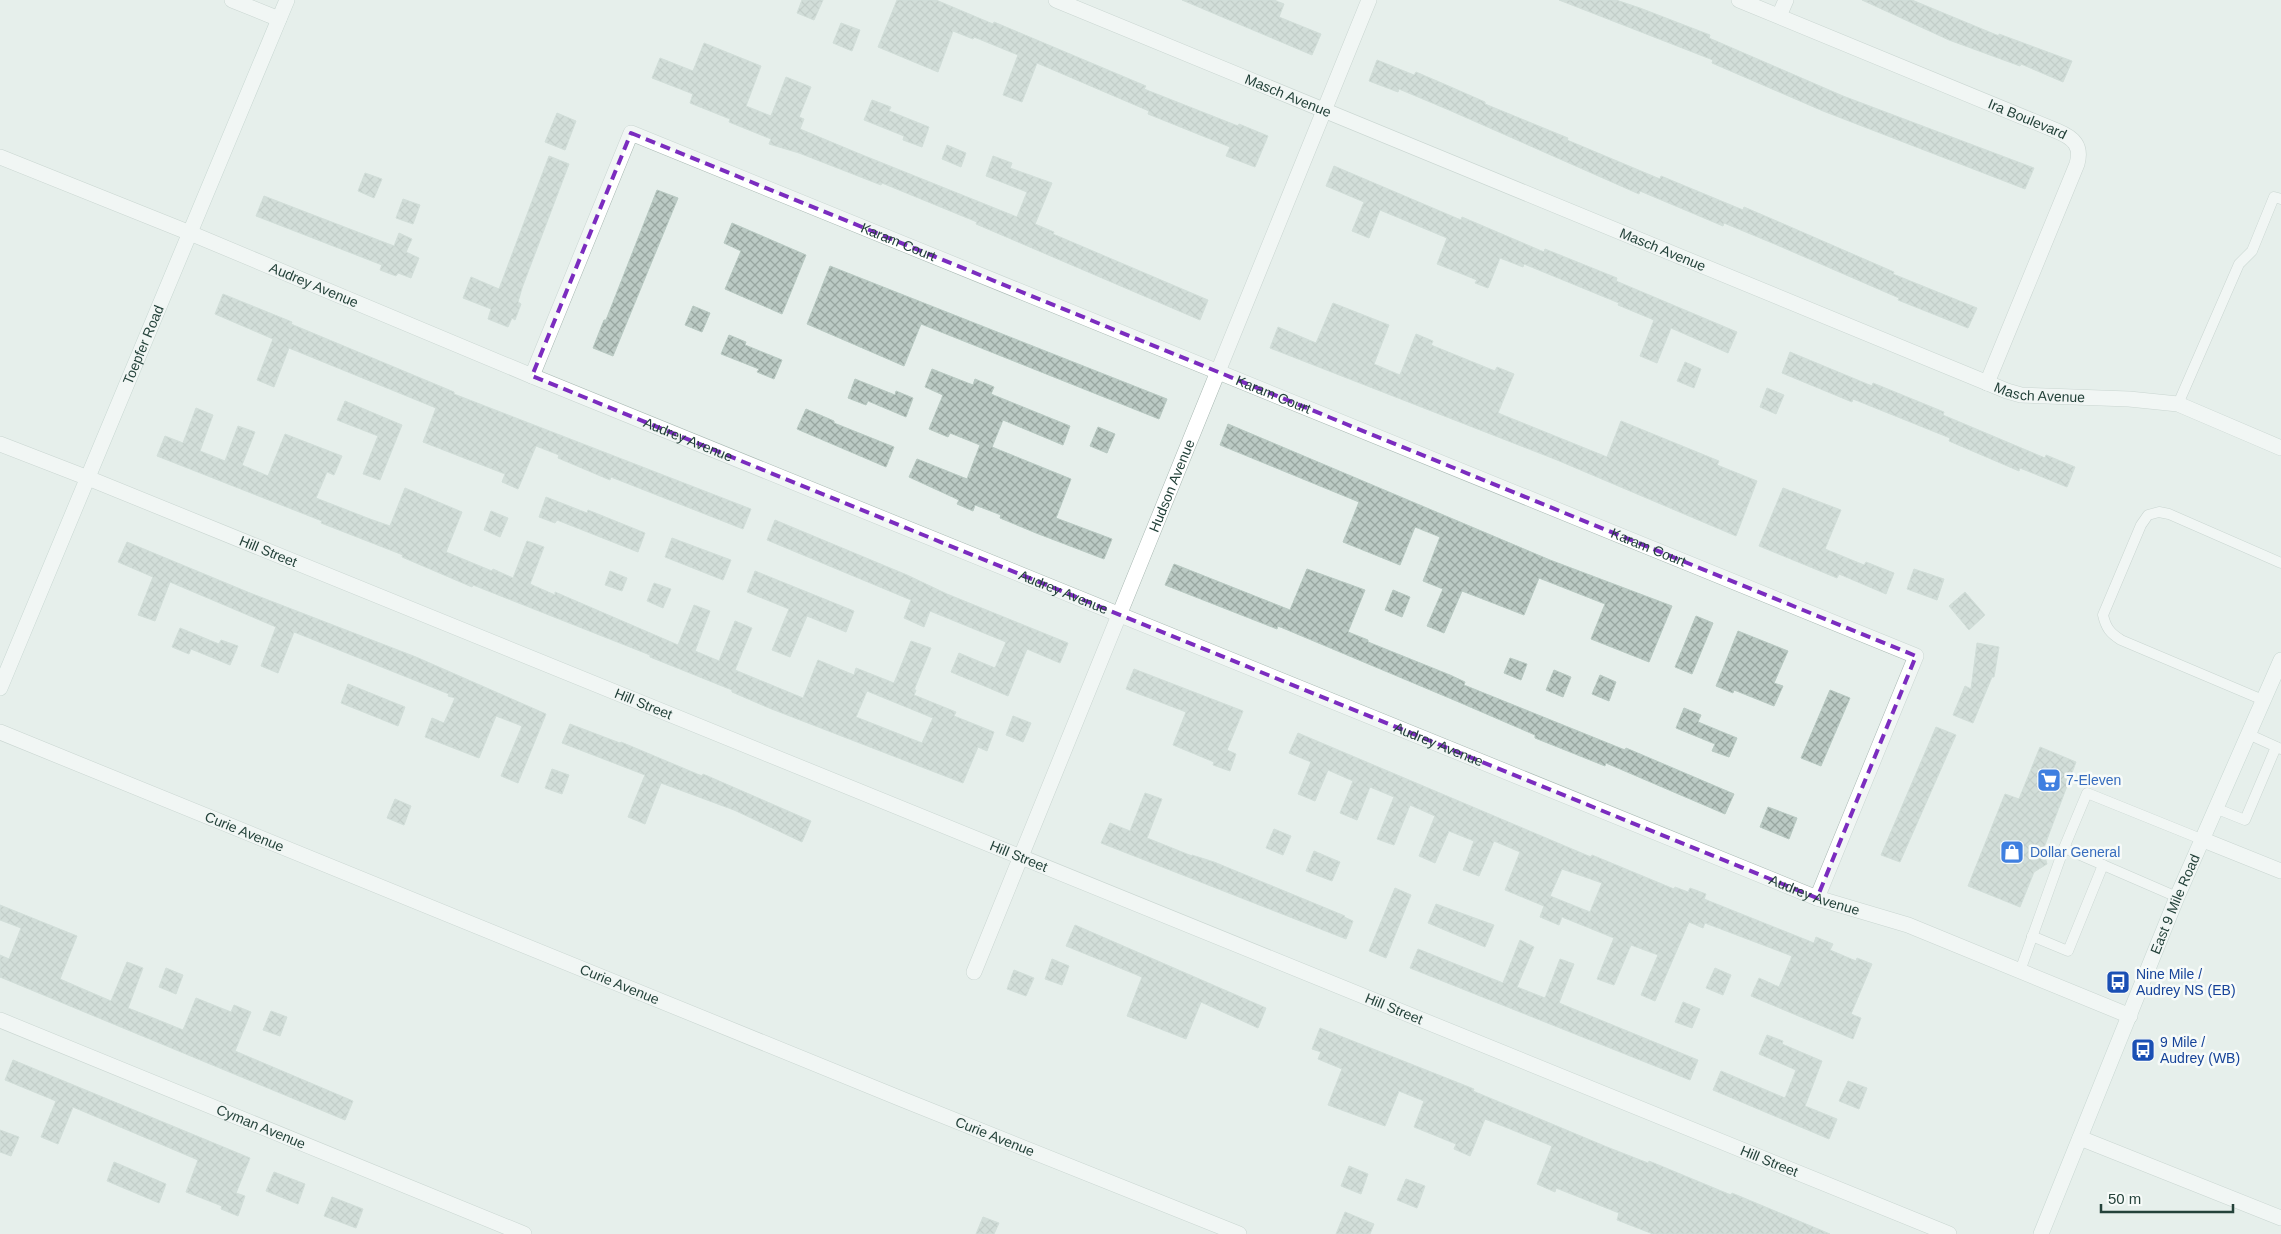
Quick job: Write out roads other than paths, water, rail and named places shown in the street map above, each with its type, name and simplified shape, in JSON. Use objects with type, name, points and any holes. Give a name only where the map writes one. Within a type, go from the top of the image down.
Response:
[{"type":"street","points":[[232,0],[279,19]]},
{"type":"street","name":"Toepfer Road","points":[[0,688],[287,0]]},
{"type":"street","name":"Masch Avenue","points":[[1056,0],[1987,383],[2021,394],[2129,399],[2178,404],[2281,448]]},
{"type":"street","name":"Hudson Avenue","points":[[974,972],[1368,0]]},
{"type":"street","name":"Ira Boulevard","points":[[1739,0],[2057,131],[2072,138],[2077,144],[2079,149],[2077,164],[1987,383]]},
{"type":"street","points":[[1779,16],[1786,0]]},
{"type":"street","name":"Karam Court","points":[[532,376],[631,133],[1916,656],[1818,898]]},
{"type":"street","name":"Audrey Avenue","points":[[0,157],[190,233],[532,376],[1818,898],[1908,926],[2130,1016]]},
{"type":"street","name":"Hill Street","points":[[0,444],[88,478],[1949,1234]]},
{"type":"street","name":"East 9 Mile Road","points":[[2041,1234],[2201,839],[2281,660]]},
{"type":"street","name":"Curie Avenue","points":[[0,732],[1239,1234]]},
{"type":"street","points":[[2201,839],[2281,871]]},
{"type":"street","name":"Cyman Avenue","points":[[0,1020],[524,1234]]},
{"type":"street","points":[[2080,1138],[2281,1218]]},
{"type":"lane","points":[[2178,404],[2239,264],[2252,250],[2274,196],[2281,199]]},
{"type":"lane","points":[[2263,700],[2121,640],[2111,634],[2105,625],[2103,615],[2141,526],[2148,515],[2159,512],[2168,514],[2281,563]]},
{"type":"lane","points":[[2215,808],[2245,820],[2279,748],[2248,734]]},
{"type":"lane","points":[[2020,971],[2064,848],[2087,793],[2201,839]]},
{"type":"lane","points":[[2064,848],[2177,897]]},
{"type":"lane","points":[[2032,936],[2068,951],[2103,865]]},
{"type":"place","name":"7-Eleven","points":[[2049,780]]},
{"type":"place","name":"Dollar General","points":[[2012,852]]},
{"type":"place","name":"Nine Mile / Audrey NS (EB)","points":[[2118,982]]},
{"type":"place","name":"9 Mile / Audrey (WB)","points":[[2143,1050]]}]
